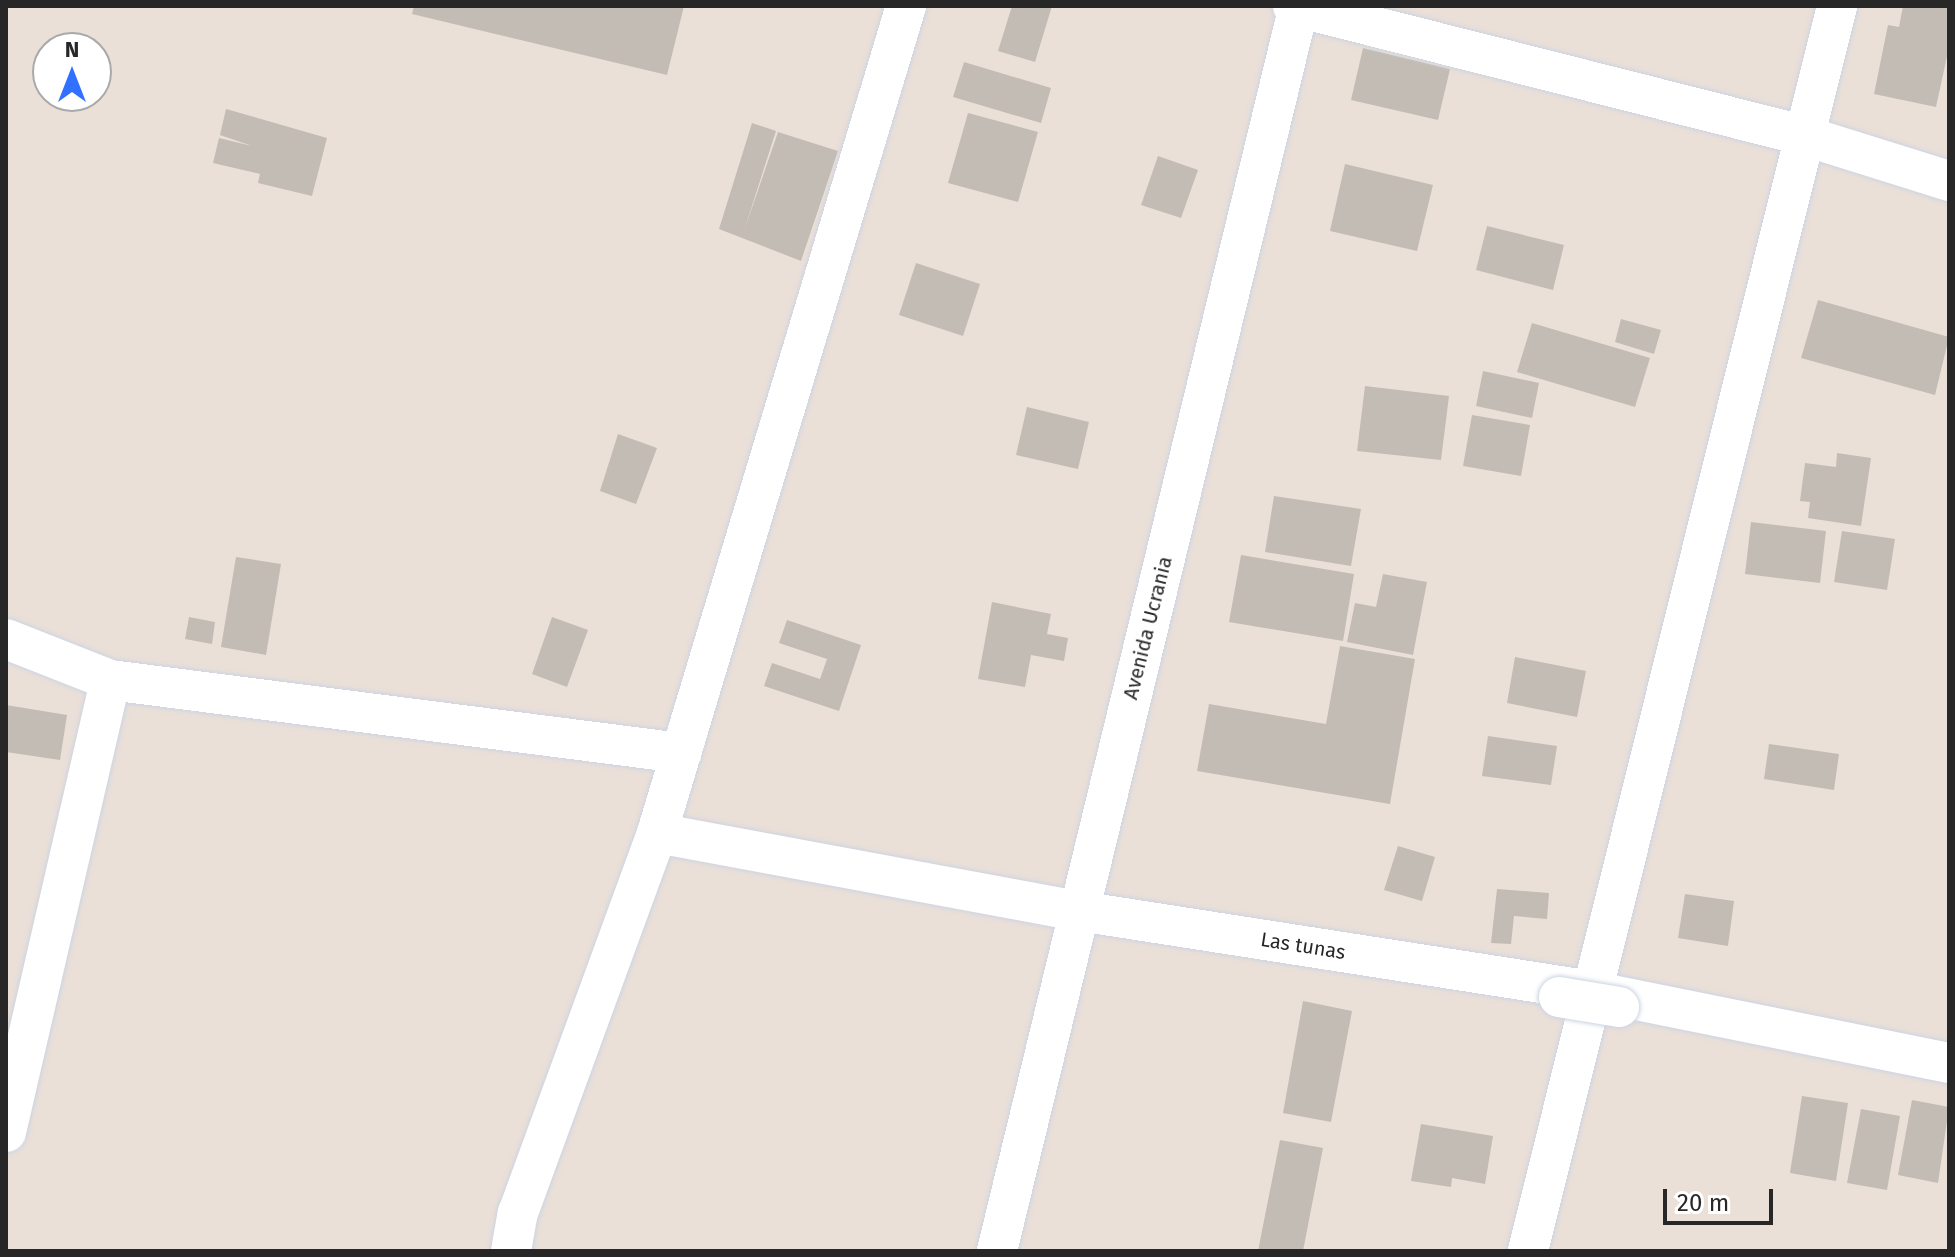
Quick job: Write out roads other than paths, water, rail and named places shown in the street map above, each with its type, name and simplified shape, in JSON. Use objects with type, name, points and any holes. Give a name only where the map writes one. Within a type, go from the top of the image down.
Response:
[{"type":"street","points":[[511,1251],[518,1213],[657,833],[906,6]]},
{"type":"street","points":[[1528,1251],[1802,135],[1837,6]]},
{"type":"street","points":[[1297,7],[1802,135],[1949,181]]},
{"type":"street","name":"Avenida Ucrania","points":[[997,1251],[1297,7]]},
{"type":"street","points":[[6,639],[110,680],[681,753]]},
{"type":"street","points":[[6,1132],[110,680]]},
{"type":"street","name":"Las tunas","points":[[657,833],[1079,911],[1949,1063]]}]
